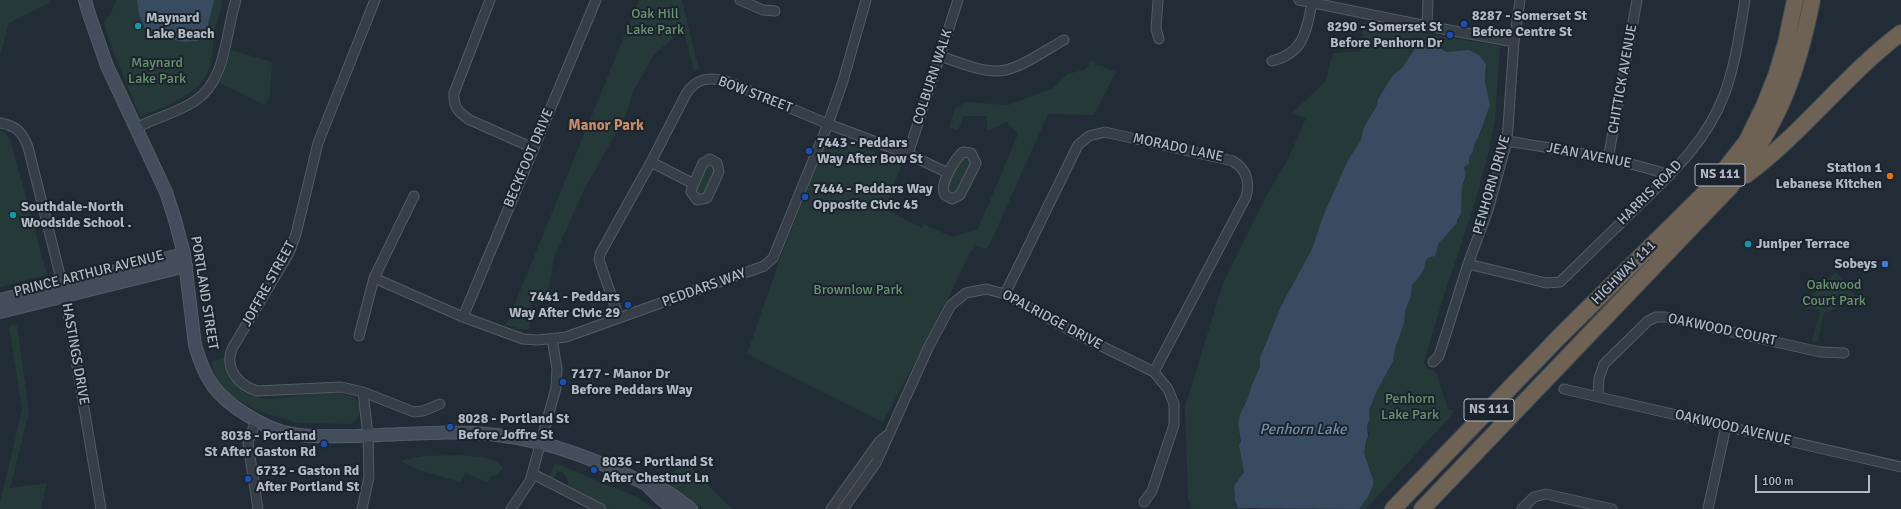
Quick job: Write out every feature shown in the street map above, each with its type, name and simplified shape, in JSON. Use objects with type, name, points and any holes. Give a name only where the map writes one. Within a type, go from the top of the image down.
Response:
[{"type":"highway","name":"HIGHWAY 111","points":[[1393,509],[1559,337],[1712,186],[1747,141],[1764,106],[1776,76],[1786,43],[1795,0]]},
{"type":"highway","name":"HIGHWAY 111","points":[[1422,509],[1730,187],[1761,143],[1784,101],[1797,65],[1812,0]]},
{"type":"highway","points":[[1730,187],[1754,169],[1783,143],[1852,74],[1901,33]]},
{"type":"main road","name":"PORTLAND STREET","points":[[86,0],[89,14],[107,66],[166,192],[185,260],[195,345],[204,372],[212,387],[222,397],[256,420],[282,432],[299,435],[324,437],[462,433],[497,435],[542,443],[593,459],[648,486],[665,490],[691,509]]},
{"type":"main road","name":"PRINCE ARTHUR AVENUE","points":[[0,300],[64,290],[185,260]]},
{"type":"main road","name":"PRINCE ARTHUR AVENUE","points":[[0,312],[64,290]]},
{"type":"main road","name":"PORTLAND STREET","points":[[648,486],[674,509]]},
{"type":"street","points":[[136,128],[194,102],[208,90],[219,68],[236,0]]},
{"type":"street","name":"JOFFRE STREET","points":[[375,0],[318,142],[296,234],[289,253],[233,347],[230,353],[229,361],[235,377],[242,384],[257,391],[341,387],[363,392],[414,412],[423,411],[440,404]]},
{"type":"street","points":[[490,0],[454,93],[456,108],[461,115],[470,120],[533,148]]},
{"type":"street","name":"BECKFOOT DRIVE","points":[[463,316],[596,0]]},
{"type":"street","points":[[740,0],[759,9],[775,10]]},
{"type":"street","name":"PEDDARS WAY","points":[[374,278],[463,316],[523,339],[552,340],[566,337],[764,266],[773,258],[828,124],[843,81],[866,0]]},
{"type":"street","name":"COLBURN WALK","points":[[908,154],[958,0]]},
{"type":"street","points":[[1158,0],[1156,29],[1158,39]]},
{"type":"street","points":[[1299,0],[1514,42]]},
{"type":"street","points":[[1427,26],[1428,0]]},
{"type":"street","name":"PENHORN DRIVE","points":[[1433,362],[1439,356],[1468,264],[1488,210],[1507,140],[1514,42],[1520,0]]},
{"type":"street","name":"CHITTICK AVENUE","points":[[1608,159],[1637,0]]},
{"type":"street","name":"HARRIS ROAD","points":[[1468,264],[1546,283],[1560,282],[1670,175],[1696,146],[1708,128],[1724,95],[1745,0]]},
{"type":"street","points":[[1272,61],[1290,53],[1300,45],[1309,20],[1312,3]]},
{"type":"street","points":[[940,56],[973,67],[997,71],[1013,68],[1064,40]]},
{"type":"street","name":"BOW STREET","points":[[619,318],[599,260],[600,254],[651,162],[690,87],[700,80],[709,78],[726,81],[828,124],[908,154],[948,173]]},
{"type":"street","name":"HASTINGS DRIVE","points":[[0,123],[12,126],[24,136],[64,290],[101,509]]},
{"type":"street","name":"MORADO LANE","points":[[1005,294],[1078,145],[1089,136],[1104,132],[1233,161],[1244,170],[1249,181],[1246,197],[1154,372]]},
{"type":"street","name":"JEAN AVENUE","points":[[1507,140],[1641,166],[1670,175]]},
{"type":"street","points":[[963,152],[971,153],[976,163],[960,195],[956,198],[948,198],[942,192],[942,187],[948,173],[963,152]]},
{"type":"street","points":[[651,162],[694,184]]},
{"type":"street","points":[[359,336],[374,278],[414,196]]},
{"type":"street","name":"OPALRIDGE DRIVE","points":[[843,509],[868,476],[885,444],[887,435],[929,346],[951,305],[962,295],[976,290],[991,289],[1005,294],[1075,333],[1154,372],[1168,389],[1174,404],[1174,425],[1152,491],[1144,502]]},
{"type":"street","name":"OAKWOOD COURT","points":[[1598,397],[1599,378],[1604,364],[1648,321],[1656,316],[1820,352],[1844,353]]},
{"type":"street","points":[[511,509],[526,489],[533,474],[556,388],[556,362],[552,340]]},
{"type":"street","name":"OAKWOOD AVENUE","points":[[1564,389],[1901,467]]},
{"type":"street","points":[[362,509],[369,477],[368,435],[363,392]]},
{"type":"street","points":[[256,420],[248,443],[258,509]]},
{"type":"street","points":[[1708,509],[1726,426]]},
{"type":"street","name":"OPALRIDGE DRIVE","points":[[831,509],[879,442],[887,435]]},
{"type":"street","points":[[533,474],[601,509]]},
{"type":"street","points":[[1522,509],[1534,497],[1546,494],[1612,509]]},
{"type":"green space","points":[[0,0],[49,0],[49,3],[9,23],[0,56]]},
{"type":"green space","name":"Maynard Lake Park","points":[[116,0],[137,0],[139,14],[143,24],[148,31],[155,36],[174,40],[197,41],[206,33],[214,0],[222,0],[214,35],[213,53],[206,76],[191,92],[171,104],[140,117],[111,46],[104,22],[111,13]]},
{"type":"green space","name":"Oak Hill Lake Park","points":[[639,0],[682,0],[699,70],[694,71],[683,29],[653,56],[633,92],[626,115],[584,190],[554,257],[548,293],[532,297],[529,329],[513,329],[517,327],[506,325]]},
{"type":"green space","name":"Penhorn Lake Park","points":[[1364,23],[1500,46],[1495,118],[1488,155],[1473,209],[1445,292],[1424,362],[1427,368],[1436,372],[1448,409],[1455,411],[1366,509],[1359,509],[1368,497],[1373,486],[1373,479],[1364,453],[1369,434],[1367,426],[1370,419],[1369,410],[1393,361],[1395,349],[1404,324],[1405,311],[1411,296],[1412,285],[1424,269],[1424,263],[1428,258],[1433,257],[1439,243],[1455,226],[1461,214],[1462,187],[1466,175],[1464,167],[1469,164],[1469,157],[1473,153],[1476,140],[1490,105],[1485,82],[1487,70],[1486,64],[1481,58],[1469,50],[1446,52],[1436,45],[1428,43],[1416,47],[1402,68],[1393,75],[1378,100],[1361,140],[1348,160],[1323,216],[1312,249],[1281,306],[1260,358],[1260,366],[1240,414],[1238,424],[1244,472],[1234,486],[1235,505],[1238,508],[1250,509],[1193,509],[1188,500],[1185,407],[1223,283],[1265,198],[1287,161],[1306,118],[1291,114],[1325,82],[1333,53],[1360,51]]},
{"type":"green space","points":[[231,50],[272,62],[270,96],[265,105],[220,83]]},
{"type":"green space","name":"Brownlow Park","points":[[1091,60],[1095,61],[1095,66],[1101,66],[1116,72],[1094,115],[1048,114],[990,244],[985,249],[976,246],[970,252],[940,315],[883,422],[747,354],[781,256],[828,137],[833,136],[902,163],[885,209],[922,228],[923,224],[952,237],[978,229],[1018,134],[1007,122],[987,131],[987,116],[964,116],[958,130],[949,127],[956,107],[962,108],[965,102],[1008,105],[1053,88],[1068,74],[1086,69]]},
{"type":"green space","points":[[0,131],[4,132],[10,139],[47,275],[0,287]]},
{"type":"green space","points":[[964,157],[970,160],[970,162],[956,191],[949,192],[947,187],[958,164]]},
{"type":"green space","points":[[710,165],[713,165],[715,174],[704,197],[696,194],[696,191],[702,174]]},
{"type":"green space","name":"Oakwood Court Park","points":[[1836,272],[1857,298],[1828,312],[1824,312],[1818,342],[1812,341],[1820,310],[1800,306]]},
{"type":"green space","points":[[17,325],[29,412],[10,488],[47,483],[41,509],[0,509],[0,503],[22,410],[9,326]]},
{"type":"green space","points":[[224,357],[227,373],[233,382],[244,391],[255,397],[267,399],[318,393],[344,394],[356,399],[360,410],[359,414],[352,424],[298,423],[258,411],[227,393],[217,379],[211,362]]},
{"type":"green space","points":[[462,455],[490,459],[500,464],[503,468],[496,475],[490,477],[488,483],[466,473],[460,482],[416,469],[402,462],[403,460],[424,456]]},
{"type":"green space","points":[[684,460],[732,509],[704,509],[666,482]]},
{"type":"green space","points":[[555,463],[635,496],[654,509],[610,509],[569,488],[567,478],[562,472],[557,471],[554,478],[548,478]]},
{"type":"water","points":[[137,0],[214,1],[206,33],[197,41],[184,42],[151,34],[145,28],[139,15]]},
{"type":"water","name":"Penhorn Lake","points":[[1428,43],[1436,45],[1446,52],[1469,50],[1479,55],[1486,64],[1485,82],[1490,105],[1476,140],[1473,152],[1469,157],[1469,164],[1464,167],[1466,174],[1462,187],[1461,214],[1457,220],[1457,223],[1439,243],[1435,256],[1428,258],[1420,276],[1412,285],[1411,296],[1405,311],[1404,324],[1395,349],[1393,361],[1369,410],[1370,419],[1367,426],[1368,437],[1364,453],[1373,479],[1373,486],[1368,497],[1359,509],[1238,508],[1235,501],[1234,486],[1244,472],[1239,445],[1241,442],[1238,424],[1240,414],[1260,366],[1260,358],[1281,306],[1312,249],[1323,216],[1348,160],[1361,140],[1363,129],[1376,107],[1378,99],[1393,75],[1402,68],[1416,47]]},
{"type":"place","name":"8287 - Somerset St Before Centre St","points":[[1464,24]]},
{"type":"place","name":"Maynard Lake Beach","points":[[138,26]]},
{"type":"place","name":"8290 - Somerset St Before Penhorn Dr","points":[[1450,35]]},
{"type":"place","name":"7443 - Peddars Way After Bow St","points":[[809,151]]},
{"type":"place","name":"Station 1 Lebanese Kitchen","points":[[1890,176]]},
{"type":"place","name":"7444 - Peddars Way Opposite Civic 45","points":[[805,197]]},
{"type":"place","name":"Southdale-North Woodside School .","points":[[13,215]]},
{"type":"place","name":"Juniper Terrace","points":[[1748,244]]},
{"type":"place","name":"Sobeys","points":[[1885,264]]},
{"type":"place","name":"7441 - Peddars Way After Civic 29","points":[[628,305]]},
{"type":"place","name":"7177 - Manor Dr Before Peddars Way","points":[[563,382]]},
{"type":"place","name":"8028 - Portland St Before Joffre St","points":[[450,427]]},
{"type":"place","name":"8038 - Portland St After Gaston Rd","points":[[324,444]]},
{"type":"place","name":"8036 - Portland St After Chestnut Ln","points":[[594,470]]},
{"type":"place","name":"6732 - Gaston Rd After Portland St","points":[[248,479]]},
{"type":"district","name":"Manor Park","points":[[606,126]]}]
